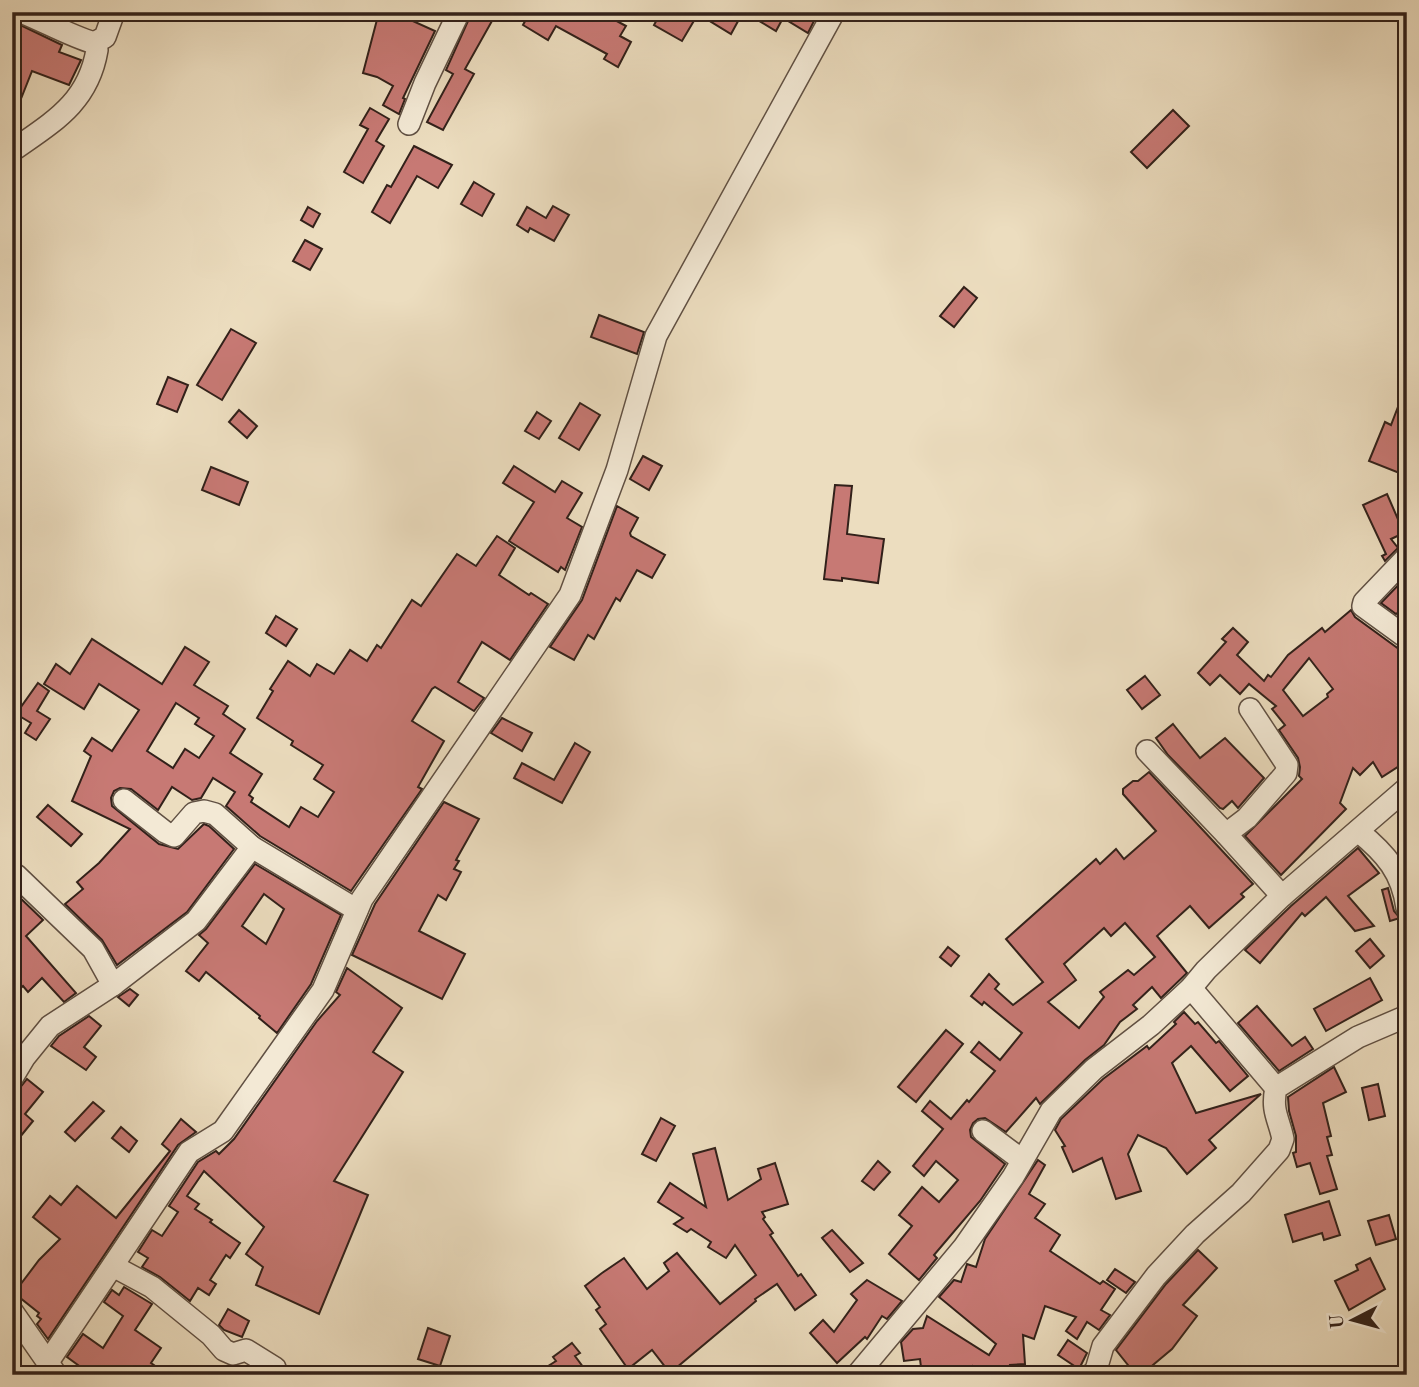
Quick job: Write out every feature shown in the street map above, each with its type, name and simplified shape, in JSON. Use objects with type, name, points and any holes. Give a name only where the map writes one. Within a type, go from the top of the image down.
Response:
[{"type":"street","points":[[21,12],[71,36],[94,43],[105,37],[114,12]]},
{"type":"street","points":[[409,124],[425,83],[459,12]]},
{"type":"street","points":[[12,1311],[20,1337],[52,1369],[113,1266],[189,1152],[223,1131],[323,990],[362,898],[570,594],[617,470],[656,336],[834,12]]},
{"type":"street","points":[[12,151],[64,115],[85,89],[97,50],[94,43]]},
{"type":"street","points":[[1407,557],[1363,606],[1407,638]]},
{"type":"street","points":[[1226,834],[1247,818],[1286,773],[1287,765],[1250,709]]},
{"type":"street","points":[[1147,751],[1181,784],[1282,896]]},
{"type":"street","points":[[857,1375],[964,1247],[1051,1111],[1094,1069],[1151,1026],[1282,896],[1407,788]]},
{"type":"street","points":[[124,800],[174,836],[194,813],[204,811],[215,814],[252,846],[357,909]]},
{"type":"street","points":[[1359,831],[1382,851],[1404,887],[1407,908]]},
{"type":"street","points":[[12,1078],[18,1053],[50,1026],[113,985],[196,921],[252,846]]},
{"type":"street","points":[[16,875],[93,949],[113,985]]},
{"type":"street","points":[[1191,988],[1276,1088]]},
{"type":"street","points":[[1091,1375],[1096,1370],[1103,1346],[1156,1276],[1195,1234],[1241,1193],[1279,1150],[1283,1139],[1273,1102],[1276,1088],[1358,1037],[1407,1016]]},
{"type":"street","points":[[983,1131],[1022,1160]]},
{"type":"street","points":[[113,1266],[152,1287],[211,1335],[225,1350],[233,1354],[246,1350],[275,1368],[271,1375]]},
{"type":"building","points":[[379,12],[393,12],[435,31],[403,98],[405,99],[399,114],[383,105],[393,86],[363,73]]},
{"type":"building","points":[[472,12],[497,12],[465,69],[474,74],[443,130],[427,122],[453,74],[446,70]]},
{"type":"building","points":[[530,12],[617,12],[613,19],[626,26],[620,36],[631,42],[618,67],[604,59],[607,54],[556,26],[548,40],[523,25]]},
{"type":"building","points":[[661,12],[743,12],[731,34],[698,14],[682,41],[654,25]]},
{"type":"building","points":[[744,12],[803,12],[815,19],[808,33],[783,18],[776,31]]},
{"type":"building","points":[[12,21],[62,45],[59,52],[81,60],[69,85],[32,71],[13,119]]},
{"type":"building","points":[[370,108],[389,119],[376,141],[384,146],[363,183],[344,172],[368,129],[360,125]]},
{"type":"building","points":[[1173,110],[1189,126],[1147,168],[1131,152]]},
{"type":"building","points":[[414,146],[452,165],[438,188],[417,176],[390,223],[372,212],[387,185],[391,187]]},
{"type":"building","points":[[474,182],[494,194],[482,216],[461,204]]},
{"type":"building","points":[[553,206],[569,215],[554,241],[530,228],[528,232],[517,225],[527,207],[546,218]]},
{"type":"building","points":[[308,207],[320,214],[313,227],[301,220]]},
{"type":"building","points":[[305,240],[322,249],[310,270],[293,261]]},
{"type":"building","points":[[964,287],[977,298],[954,327],[940,316]]},
{"type":"building","points":[[599,315],[644,332],[637,354],[591,337]]},
{"type":"building","points":[[231,329],[256,343],[222,400],[197,385]]},
{"type":"building","points":[[168,377],[188,385],[177,412],[157,404]]},
{"type":"building","points":[[1406,386],[1407,476],[1369,461],[1385,422],[1391,425]]},
{"type":"building","points":[[580,403],[600,415],[579,450],[559,438]]},
{"type":"building","points":[[239,410],[257,426],[247,438],[229,422]]},
{"type":"building","points":[[537,412],[551,421],[539,439],[525,431]]},
{"type":"building","points":[[643,456],[662,466],[649,490],[630,479]]},
{"type":"building","points":[[514,466],[555,492],[562,481],[582,493],[567,518],[582,527],[565,570],[561,567],[558,572],[509,541],[534,502],[503,483]]},
{"type":"building","points":[[211,467],[248,482],[239,505],[202,490]]},
{"type":"building","points":[[835,485],[852,486],[847,534],[884,539],[878,583],[842,578],[842,581],[824,579]]},
{"type":"building","points":[[1387,494],[1404,533],[1391,539],[1398,548],[1385,561],[1382,556],[1386,554],[1363,505]]},
{"type":"building","points":[[617,506],[638,518],[631,536],[665,555],[652,578],[637,570],[620,601],[616,598],[594,639],[588,635],[574,660],[550,647],[582,600]]},
{"type":"building","points":[[497,536],[515,548],[499,575],[548,604],[510,660],[482,642],[458,682],[484,698],[474,711],[435,687],[432,689],[412,721],[444,741],[418,787],[422,789],[351,891],[260,836],[226,806],[235,792],[213,778],[201,798],[192,800],[172,787],[158,810],[131,789],[120,788],[114,791],[112,806],[159,844],[178,849],[204,824],[234,849],[187,912],[117,965],[102,940],[65,904],[83,889],[77,882],[99,863],[130,829],[72,801],[91,756],[84,751],[92,738],[112,751],[139,710],[99,684],[84,709],[44,684],[56,664],[70,674],[92,639],[162,684],[185,647],[209,662],[194,685],[228,706],[223,714],[245,729],[230,753],[262,774],[249,795],[253,798],[251,802],[289,827],[301,807],[318,817],[334,792],[314,779],[323,765],[291,745],[293,741],[257,718],[273,691],[270,689],[288,661],[310,676],[317,664],[334,674],[350,650],[367,661],[377,645],[381,648],[412,600],[421,606],[457,554],[476,566]],"holes":[[[176,703],[199,718],[195,724],[214,736],[199,758],[185,749],[173,768],[147,751]]]},
{"type":"building","points":[[1407,576],[1407,592],[1404,588],[1402,590],[1407,598],[1407,606],[1396,614],[1381,603]]},
{"type":"building","points":[[1351,610],[1355,617],[1407,655],[1407,761],[1382,777],[1373,762],[1360,775],[1353,768],[1340,803],[1346,809],[1281,875],[1245,836],[1302,779],[1299,776],[1298,758],[1279,730],[1285,725],[1272,709],[1276,706],[1249,684],[1240,694],[1220,675],[1210,685],[1198,673],[1226,642],[1222,639],[1233,628],[1248,642],[1237,655],[1264,681],[1268,675],[1271,677],[1288,655],[1322,628],[1325,632]],"holes":[[[1309,658],[1333,689],[1327,694],[1328,697],[1303,716],[1283,690]]]},
{"type":"building","points":[[276,616],[297,629],[286,646],[266,633]]},
{"type":"building","points":[[1145,676],[1160,695],[1142,709],[1127,690]]},
{"type":"building","points":[[38,683],[49,691],[37,711],[50,719],[36,740],[25,733],[31,723],[16,714]]},
{"type":"building","points":[[502,718],[532,733],[522,751],[491,733]]},
{"type":"building","points":[[1173,724],[1200,758],[1225,738],[1264,778],[1238,808],[1232,801],[1223,809],[1220,808],[1168,755],[1156,738]]},
{"type":"building","points":[[575,743],[590,752],[562,803],[514,778],[522,763],[554,780]]},
{"type":"building","points":[[1149,772],[1253,884],[1241,894],[1244,897],[1209,928],[1190,906],[1157,936],[1187,973],[1161,998],[1152,987],[1133,1005],[1137,1009],[1120,1022],[1104,1045],[1040,1104],[1036,1098],[1006,1132],[985,1118],[973,1123],[971,1137],[1005,1164],[980,1201],[934,1255],[937,1258],[919,1280],[889,1254],[912,1226],[899,1215],[922,1187],[939,1202],[958,1180],[936,1161],[924,1176],[913,1166],[943,1129],[922,1111],[930,1101],[951,1119],[995,1071],[971,1052],[979,1042],[1000,1060],[1022,1033],[984,1002],[982,1005],[971,996],[989,974],[999,984],[995,989],[1013,1005],[1043,982],[1006,939],[1096,859],[1100,864],[1116,849],[1124,859],[1156,831],[1123,794],[1123,789],[1133,781],[1138,781]],"holes":[[[1125,923],[1155,957],[1134,975],[1128,970],[1100,992],[1104,997],[1079,1028],[1048,1002],[1076,980],[1064,964],[1104,928],[1111,936]]]},
{"type":"building","points":[[444,802],[479,819],[456,860],[459,861],[454,869],[461,872],[446,900],[438,895],[419,931],[465,954],[442,999],[352,955],[375,904]]},
{"type":"building","points":[[48,805],[82,834],[71,846],[37,817]]},
{"type":"building","points":[[1358,848],[1379,873],[1348,896],[1374,926],[1355,931],[1326,897],[1305,916],[1302,913],[1260,963],[1245,950],[1291,906]]},
{"type":"building","points":[[255,864],[341,915],[311,984],[277,1033],[206,972],[199,981],[186,971],[208,943],[199,935]],"holes":[[[264,894],[284,909],[266,944],[242,926]]]},
{"type":"building","points":[[1388,888],[1394,911],[1400,918],[1390,921],[1382,890]]},
{"type":"building","points":[[12,890],[43,920],[26,936],[76,993],[64,1002],[42,978],[28,992],[23,986],[12,996]]},
{"type":"building","points":[[1370,939],[1384,956],[1370,968],[1356,951]]},
{"type":"building","points":[[948,947],[959,956],[951,966],[940,957]]},
{"type":"building","points":[[347,968],[402,1008],[373,1052],[403,1072],[334,1181],[368,1195],[319,1314],[256,1285],[263,1267],[246,1254],[264,1227],[204,1171],[187,1196],[199,1204],[195,1209],[240,1243],[230,1258],[226,1255],[210,1280],[216,1284],[209,1295],[198,1288],[190,1301],[160,1277],[142,1267],[148,1258],[138,1252],[152,1230],[162,1236],[178,1212],[169,1206],[198,1162],[216,1151],[219,1154],[234,1139],[317,1021],[340,995],[336,992]]},
{"type":"building","points":[[1370,978],[1382,1000],[1326,1031],[1314,1009]]},
{"type":"building","points":[[130,989],[138,995],[129,1006],[118,997]]},
{"type":"building","points":[[1257,1006],[1292,1046],[1305,1037],[1313,1049],[1279,1071],[1238,1023]]},
{"type":"building","points":[[1184,1012],[1195,1024],[1198,1022],[1216,1043],[1219,1041],[1248,1076],[1230,1091],[1191,1046],[1172,1063],[1196,1113],[1261,1094],[1209,1140],[1216,1148],[1187,1174],[1166,1148],[1138,1135],[1128,1154],[1141,1191],[1116,1199],[1102,1158],[1073,1172],[1062,1147],[1065,1146],[1055,1130],[1061,1119],[1103,1079],[1147,1046],[1149,1049],[1176,1024],[1174,1022]]},
{"type":"building","points":[[89,1016],[101,1026],[84,1047],[96,1057],[86,1070],[51,1046],[59,1036]]},
{"type":"building","points":[[946,1030],[963,1044],[916,1102],[898,1087]]},
{"type":"building","points":[[1334,1067],[1346,1092],[1323,1103],[1331,1136],[1327,1137],[1332,1155],[1327,1156],[1337,1189],[1320,1194],[1310,1163],[1297,1167],[1293,1153],[1296,1152],[1296,1136],[1288,1097]]},
{"type":"building","points":[[27,1079],[43,1092],[25,1114],[33,1121],[20,1137],[12,1130],[12,1091],[19,1089]]},
{"type":"building","points":[[1378,1084],[1385,1116],[1369,1120],[1362,1088]]},
{"type":"building","points":[[93,1102],[104,1111],[75,1141],[65,1132]]},
{"type":"building","points":[[661,1118],[675,1126],[656,1161],[642,1154]]},
{"type":"building","points":[[181,1119],[196,1132],[178,1145],[48,1339],[37,1324],[41,1319],[37,1316],[39,1313],[14,1293],[39,1260],[60,1239],[33,1217],[50,1196],[61,1205],[77,1186],[116,1218],[170,1151],[162,1144]]},
{"type":"building","points":[[121,1127],[137,1141],[129,1152],[112,1138]]},
{"type":"building","points":[[715,1148],[728,1200],[761,1179],[758,1169],[775,1163],[788,1204],[762,1212],[765,1217],[763,1219],[773,1233],[770,1235],[798,1276],[801,1274],[816,1295],[795,1310],[777,1284],[755,1299],[756,1301],[670,1373],[652,1350],[628,1369],[600,1329],[606,1324],[596,1310],[600,1307],[585,1286],[602,1273],[624,1258],[647,1289],[669,1271],[664,1263],[677,1253],[720,1304],[756,1275],[735,1245],[726,1258],[708,1247],[711,1242],[691,1229],[687,1232],[674,1224],[683,1218],[658,1202],[670,1183],[706,1207],[693,1154]]},
{"type":"building","points":[[1038,1160],[1045,1165],[1029,1194],[1045,1204],[1035,1218],[1060,1235],[1050,1251],[1100,1284],[1103,1281],[1115,1289],[1101,1310],[1110,1315],[1099,1330],[1087,1322],[1077,1339],[1066,1331],[1076,1317],[1045,1306],[1034,1339],[1023,1335],[1025,1364],[1010,1365],[1011,1375],[972,1375],[972,1366],[922,1375],[920,1359],[904,1361],[901,1342],[913,1329],[923,1328],[927,1316],[989,1355],[996,1344],[939,1297],[954,1280],[961,1282],[967,1264],[976,1267],[985,1239]]},
{"type":"building","points":[[878,1161],[890,1172],[874,1190],[862,1181]]},
{"type":"building","points":[[1329,1201],[1340,1235],[1324,1240],[1322,1233],[1293,1242],[1285,1215]]},
{"type":"building","points":[[1389,1215],[1396,1239],[1376,1245],[1368,1221]]},
{"type":"building","points":[[832,1230],[863,1263],[850,1272],[822,1238]]},
{"type":"building","points":[[1198,1250],[1217,1268],[1183,1305],[1197,1316],[1172,1349],[1141,1375],[1136,1375],[1116,1350],[1166,1284]]},
{"type":"building","points":[[1370,1258],[1385,1289],[1349,1310],[1335,1281],[1358,1270],[1356,1265]]},
{"type":"building","points":[[1115,1269],[1135,1282],[1126,1293],[1107,1280]]},
{"type":"building","points":[[867,1280],[902,1301],[887,1319],[882,1316],[867,1339],[865,1337],[837,1363],[810,1333],[823,1320],[834,1332],[857,1300],[851,1294]]},
{"type":"building","points":[[124,1287],[152,1304],[135,1330],[161,1348],[151,1363],[168,1375],[88,1375],[67,1357],[83,1334],[103,1348],[123,1316],[104,1302],[112,1290],[119,1295]]},
{"type":"building","points":[[228,1309],[249,1321],[242,1337],[224,1330],[219,1325]]},
{"type":"building","points":[[428,1328],[450,1336],[440,1366],[418,1359]]},
{"type":"building","points":[[1068,1340],[1087,1353],[1079,1369],[1058,1355]]},
{"type":"building","points":[[572,1343],[580,1353],[575,1356],[589,1375],[534,1375],[556,1361],[553,1357]]}]
